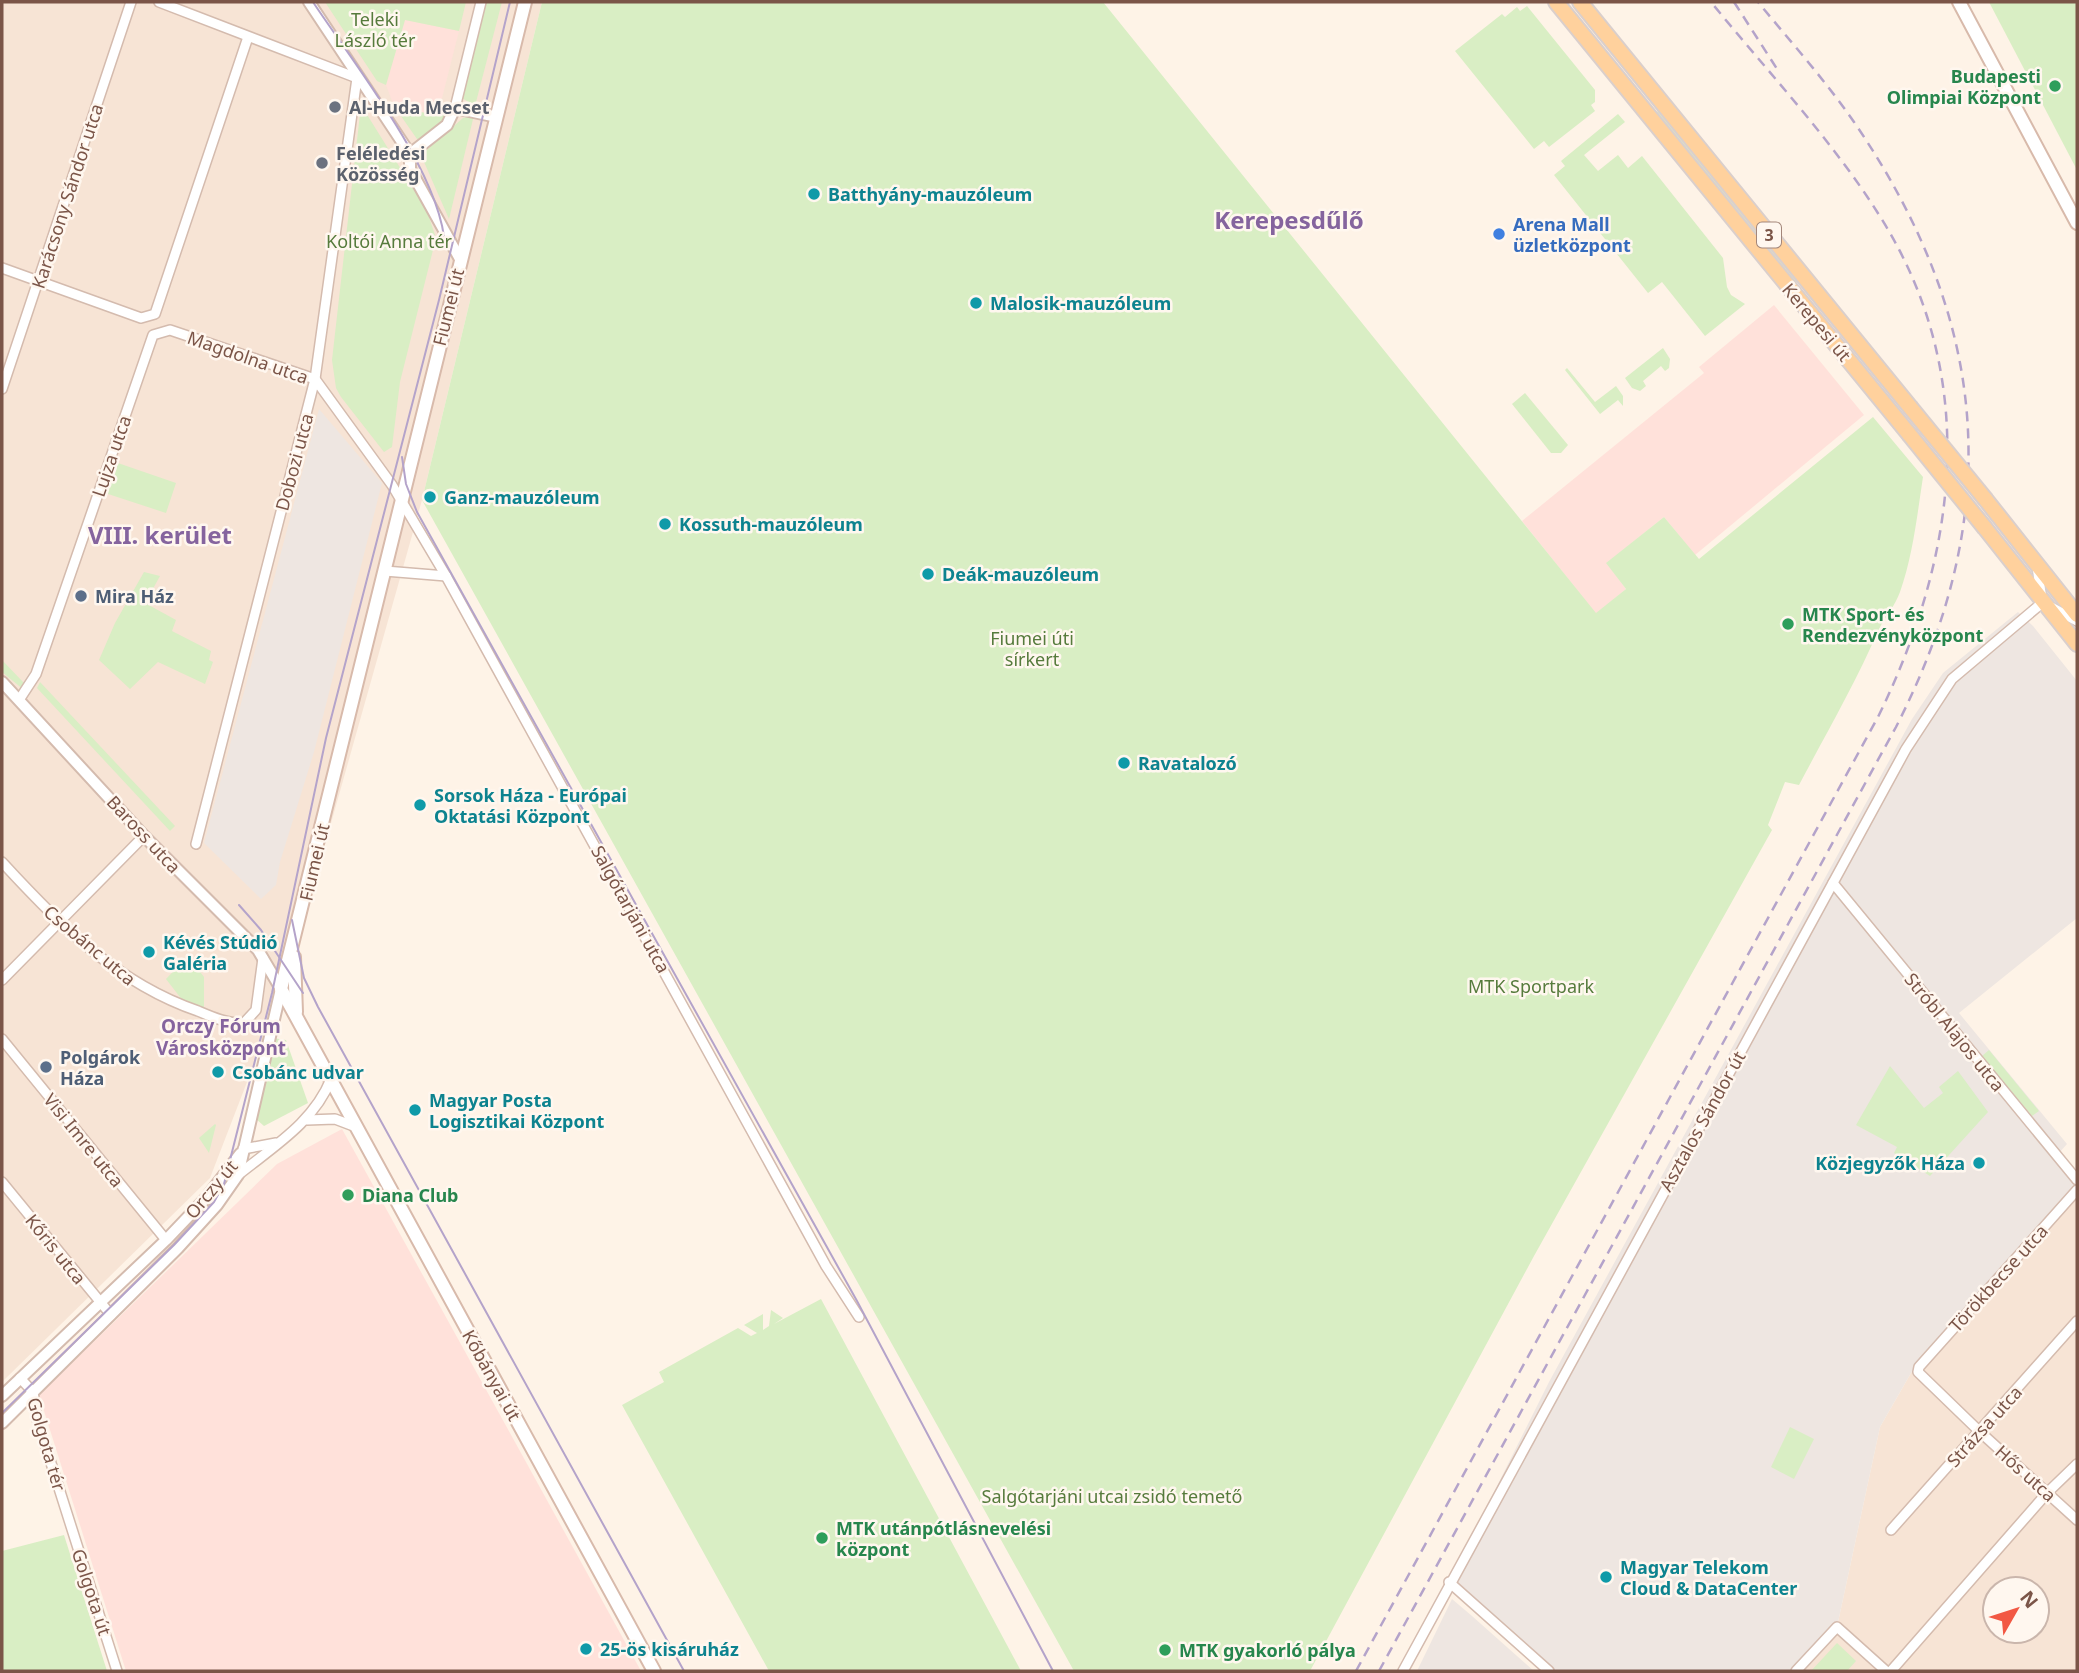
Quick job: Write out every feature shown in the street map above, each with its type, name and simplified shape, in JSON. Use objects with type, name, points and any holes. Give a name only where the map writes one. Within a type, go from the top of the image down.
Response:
[{"type":"main road","name":"Fiumei út","points":[[281,989],[525,2]]},
{"type":"main road","name":"Kerepesi út","points":[[1556,2],[2077,644]]},
{"type":"main road","name":"Kerepesi út","points":[[1580,2],[2077,615]]},
{"type":"main road","points":[[1959,2],[2077,223]]},
{"type":"main road","points":[[297,932],[294,960],[297,1018]]},
{"type":"main road","name":"Kőbányai út","points":[[281,989],[654,1671]]},
{"type":"street","name":"Karácsony Sándor utca","points":[[2,389],[131,2]]},
{"type":"street","points":[[159,2],[359,77]]},
{"type":"street","points":[[309,2],[410,154],[410,169],[460,259]]},
{"type":"street","points":[[410,154],[447,125],[455,108],[481,2]]},
{"type":"street","points":[[2,268],[141,318],[151,317],[158,308],[248,37]]},
{"type":"street","name":"Dobozi utca","points":[[196,844],[315,379],[359,77]]},
{"type":"street","points":[[455,108],[497,117]]},
{"type":"street","name":"Magdolna utca","points":[[159,331],[170,330],[315,379],[402,502]]},
{"type":"street","name":"Lujza utca","points":[[19,700],[36,674],[150,340],[159,331]]},
{"type":"street","name":"Salgótarjáni utca","points":[[402,502],[446,576],[826,1266],[859,1318]]},
{"type":"street","points":[[2036,564],[2042,603],[2077,621]]},
{"type":"street","points":[[385,571],[446,576]]},
{"type":"street","name":"Asztalos Sándor út","points":[[1403,1671],[1449,1582],[1900,760],[1945,688],[2042,603]]},
{"type":"street","name":"Baross utca","points":[[4,689],[19,700],[144,836],[263,958],[281,989]]},
{"type":"street","points":[[2,980],[144,836]]},
{"type":"street","name":"Csobánc utca","points":[[2,862],[58,922],[133,983],[177,1004],[236,1024],[244,1023],[256,1010],[263,958]]},
{"type":"street","name":"Stróbl Alajos utca","points":[[1833,883],[2077,1180]]},
{"type":"street","points":[[243,1149],[281,989]]},
{"type":"street","name":"Visi Imre utca","points":[[2,1039],[166,1240]]},
{"type":"street","points":[[239,1175],[307,1120],[322,1101],[331,1079]]},
{"type":"street","points":[[307,1120],[335,1119],[357,1128]]},
{"type":"street","points":[[243,1149],[278,1143]]},
{"type":"street","points":[[243,1149],[262,1155]]},
{"type":"street","name":"Orczy út","points":[[2,1423],[218,1205],[239,1175],[243,1149]]},
{"type":"street","name":"Orczy út","points":[[2,1396],[166,1240],[213,1190],[243,1149]]},
{"type":"street","name":"Kőris utca","points":[[2,1182],[111,1315]]},
{"type":"street","name":"Törökbecse utca","points":[[1919,1367],[2077,1190]]},
{"type":"street","name":"Strázsa utca","points":[[1891,1530],[2077,1321]]},
{"type":"street","name":"Hős utca","points":[[1919,1367],[1922,1378],[2077,1520]]},
{"type":"street","name":"Golgota tér","points":[[20,1378],[33,1392],[37,1419],[67,1514]]},
{"type":"street","points":[[1796,1671],[1837,1627],[1889,1671],[2047,1493],[2077,1464]]},
{"type":"street","name":"Golgota út","points":[[67,1514],[117,1671]]},
{"type":"street","points":[[1449,1582],[1549,1671]]},
{"type":"shaded area","points":[[2,2],[542,2],[422,500],[288,976],[210,1178],[2,1382]]},
{"type":"shaded area","points":[[405,20],[459,31],[439,110],[430,114],[394,106],[386,85]]},
{"type":"shaded area","points":[[1774,305],[1864,415],[1695,555],[1664,517],[1607,563],[1626,589],[1596,614],[1522,521],[1704,373],[1699,367]]},
{"type":"shaded area","points":[[319,409],[382,483],[314,752],[280,862],[276,885],[261,899],[204,843]]},
{"type":"shaded area","points":[[2018,612],[2033,626],[2077,681],[2077,918],[1959,1013],[2067,1144],[2058,1154],[2077,1172],[2077,1186],[1915,1366],[1880,1427],[1837,1627],[1796,1671],[1549,1671],[1449,1582],[1549,1382],[1912,719],[1943,673]]},
{"type":"shaded area","points":[[342,1129],[641,1671],[126,1671],[39,1395],[277,1164]]},
{"type":"shaded area","points":[[2077,1186],[2077,1671],[1796,1671],[1837,1627],[1880,1427],[1915,1366]]},
{"type":"shaded area","points":[[1452,1599],[1472,1616],[1534,1671],[1417,1671]]},
{"type":"green space","name":"Teleki László tér","points":[[325,2],[466,2],[459,31],[405,20],[386,85],[377,81]]},
{"type":"green space","points":[[486,2],[502,2],[475,106],[462,98]]},
{"type":"green space","name":"Fiumei úti sírkert","points":[[542,2],[1103,2],[1596,613],[1626,589],[1606,563],[1664,517],[1699,559],[1873,417],[1923,477],[1911,550],[1900,592],[1851,688],[1799,785],[1785,782],[1768,825],[1772,830],[1534,1256],[1310,1671],[1074,1671],[422,500]]},
{"type":"green space","name":"Budapesti Olimpiai Központ","points":[[1989,2],[2077,2],[2077,170]]},
{"type":"green space","points":[[1527,6],[1595,90],[1595,102],[1591,105],[1595,111],[1549,147],[1544,141],[1534,149],[1455,51],[1502,14],[1505,17],[1517,7],[1520,11]]},
{"type":"green space","name":"Koltói Anna tér","points":[[361,105],[427,211],[436,238],[400,382],[392,447],[384,452],[341,397],[336,388],[332,360]]},
{"type":"green space","points":[[394,106],[430,114],[446,111],[448,116],[422,139],[417,139]]},
{"type":"green space","points":[[1658,111],[1799,284],[1782,272],[1656,113]]},
{"type":"green space","points":[[1618,114],[1625,122],[1584,155],[1598,171],[1618,155],[1628,168],[1642,156],[1723,258],[1727,287],[1731,295],[1745,304],[1705,336],[1662,282],[1648,293],[1554,175],[1565,166],[1561,161]]},
{"type":"green space","points":[[474,115],[449,219],[421,155],[463,118]]},
{"type":"green space","points":[[1663,348],[1670,359],[1669,368],[1665,371],[1661,366],[1643,381],[1646,386],[1640,391],[1632,388],[1625,378]]},
{"type":"green space","points":[[1567,368],[1595,402],[1616,386],[1623,396],[1623,406],[1618,400],[1600,414],[1565,370]]},
{"type":"green space","points":[[1525,393],[1568,445],[1561,453],[1551,453],[1512,404]]},
{"type":"green space","points":[[115,462],[176,483],[166,513],[105,493]]},
{"type":"green space","points":[[144,572],[160,576],[145,603],[176,620],[172,631],[211,651],[209,660],[213,662],[205,684],[158,662],[130,689],[99,660],[115,623]]},
{"type":"green space","points":[[2,660],[24,683],[29,679],[24,690],[2,672]]},
{"type":"green space","points":[[40,682],[175,826],[170,831],[37,688]]},
{"type":"green space","points":[[188,956],[204,977],[204,1008],[183,1001],[166,979]]},
{"type":"green space","points":[[273,1038],[286,1040],[308,1103],[264,1126],[255,1118]]},
{"type":"green space","points":[[1989,1050],[2039,1111],[2032,1116],[1982,1056]]},
{"type":"green space","points":[[1890,1066],[1924,1108],[1943,1093],[1939,1087],[1958,1071],[1988,1112],[1930,1176],[1894,1153],[1897,1147],[1856,1125]]},
{"type":"green space","points":[[216,1125],[209,1153],[199,1138]]},
{"type":"green space","name":"MTK utánpótlásnevelési központ","points":[[821,1299],[1021,1671],[769,1671],[622,1405],[664,1382],[659,1372],[738,1328],[751,1336],[757,1333],[744,1325],[763,1314],[763,1330],[769,1326],[771,1310],[783,1318],[774,1324]]},
{"type":"green space","points":[[1790,1427],[1814,1439],[1794,1479],[1771,1467]]},
{"type":"green space","points":[[64,1535],[107,1671],[2,1671],[2,1551]]},
{"type":"green space","points":[[1837,1643],[1856,1661],[1847,1671],[1811,1671]]},
{"type":"tram line","points":[[313,2],[413,154],[440,218],[445,247]]},
{"type":"tram line","points":[[2,1413],[174,1245],[214,1202],[224,1184],[272,993],[326,738],[439,300],[510,2]]},
{"type":"tram line","points":[[402,457],[406,484],[417,512],[857,1301],[1053,1671]]},
{"type":"tram line","points":[[239,905],[261,930],[303,993]]},
{"type":"tram line","points":[[292,920],[304,978],[318,1007],[684,1671]]},
{"type":"railway","points":[[1356,1671],[1878,717],[1905,655],[1926,593],[1940,530],[1947,466],[1945,403],[1934,341],[1913,279],[1881,218],[1842,162],[1711,2]]},
{"type":"railway","points":[[1734,2],[1779,72]]},
{"type":"railway","points":[[1379,1671],[1896,727],[1931,647],[1955,570],[1967,494],[1967,418],[1956,344],[1933,270],[1899,196],[1854,122],[1758,2]]},
{"type":"place","name":"Budapesti Olimpiai Központ","points":[[2055,86]]},
{"type":"place","name":"Al-Huda Mecset","points":[[335,107]]},
{"type":"place","name":"Feléledési Közösség","points":[[322,163]]},
{"type":"place","name":"Batthyány-mauzóleum","points":[[814,194]]},
{"type":"place","name":"Arena Mall üzletközpont","points":[[1499,234]]},
{"type":"place","name":"Malosik-mauzóleum","points":[[976,303]]},
{"type":"place","name":"Ganz-mauzóleum","points":[[430,497]]},
{"type":"place","name":"Kossuth-mauzóleum","points":[[665,524]]},
{"type":"place","name":"Deák-mauzóleum","points":[[928,574]]},
{"type":"place","name":"Mira Ház","points":[[81,596]]},
{"type":"place","name":"MTK Sport- és Rendezvényközpont","points":[[1788,624]]},
{"type":"place","name":"Ravatalozó","points":[[1124,763]]},
{"type":"place","name":"Sorsok Háza - Európai Oktatási Központ","points":[[420,805]]},
{"type":"place","name":"Kévés Stúdió Galéria","points":[[149,952]]},
{"type":"place","name":"Polgárok Háza","points":[[46,1067]]},
{"type":"place","name":"Csobánc udvar","points":[[218,1072]]},
{"type":"place","name":"Magyar Posta Logisztikai Központ","points":[[415,1110]]},
{"type":"place","name":"Közjegyzők Háza","points":[[1979,1163]]},
{"type":"place","name":"Diana Club","points":[[348,1195]]},
{"type":"place","name":"MTK utánpótlásnevelési központ","points":[[822,1538]]},
{"type":"place","name":"Magyar Telekom Cloud & DataCenter","points":[[1606,1577]]},
{"type":"place","name":"25-ös kisáruház","points":[[586,1649]]},
{"type":"place","name":"MTK gyakorló pálya","points":[[1165,1650]]},
{"type":"district","name":"Kerepesdűlő","points":[[1289,219]]},
{"type":"district","name":"VIII. kerület","points":[[160,534]]},
{"type":"district","name":"Orczy Fórum Városközpont","points":[[221,1037]]},
{"type":"park label","name":"MTK Sportpark","points":[[1531,986]]},
{"type":"park label","name":"Salgótarjáni utcai zsidó temető","points":[[1112,1496]]}]
